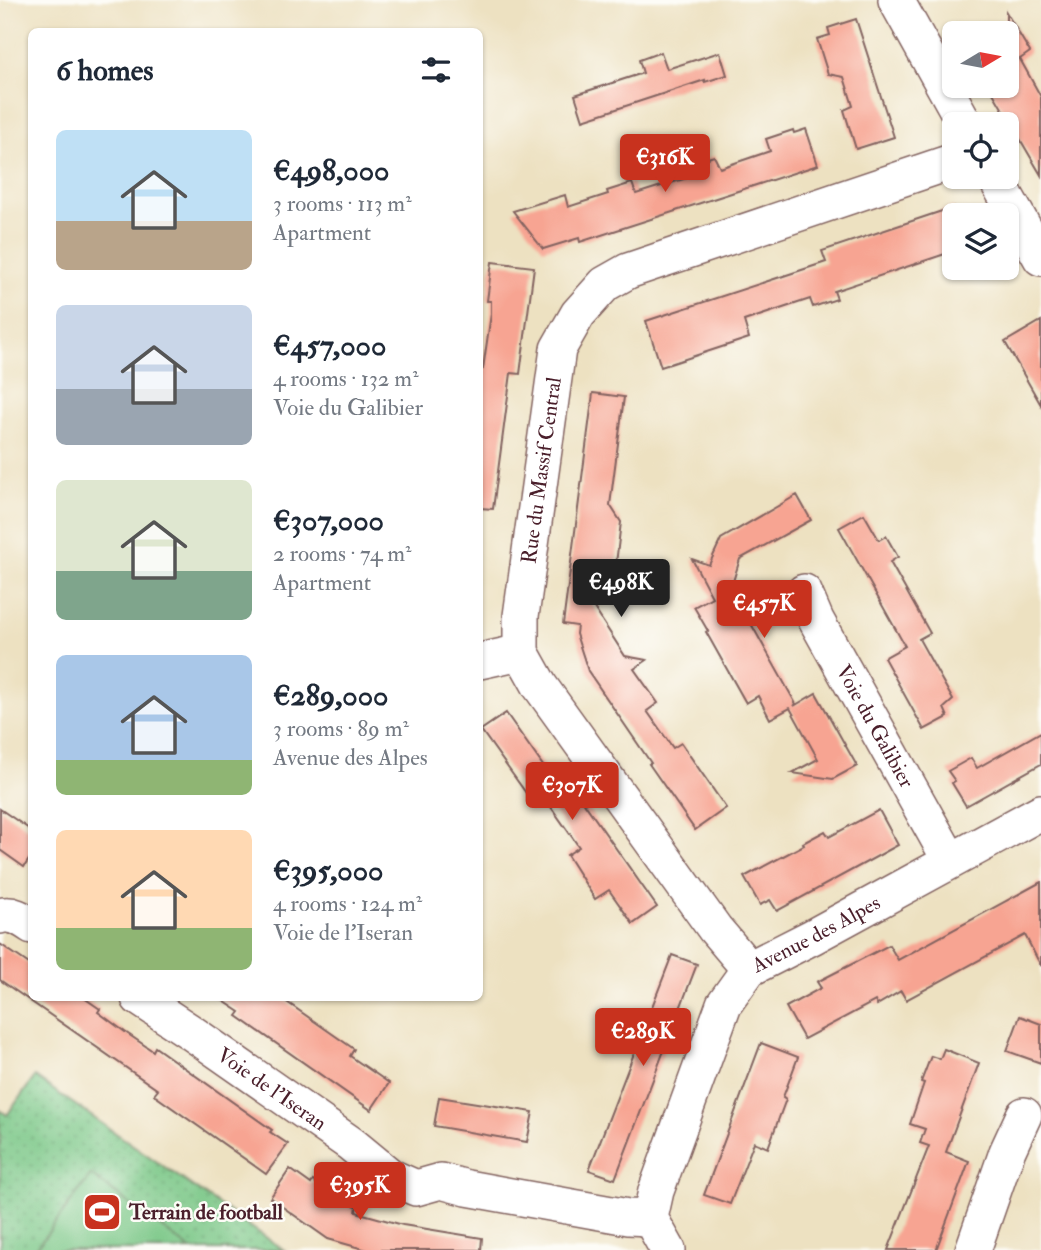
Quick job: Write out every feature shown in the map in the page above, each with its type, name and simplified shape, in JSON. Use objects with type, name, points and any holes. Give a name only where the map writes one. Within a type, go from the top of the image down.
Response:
[{"type":"street","points":[[896,0],[958,112]]},
{"type":"street","name":"Rue du Massif Central","points":[[749,969],[715,929],[540,686],[521,652],[521,617],[558,349],[578,314],[605,284],[628,271],[942,165]]},
{"type":"street","points":[[1002,189],[1039,248]]},
{"type":"street","name":"Voie du Galibier","points":[[804,592],[816,620],[950,860]]},
{"type":"street","points":[[483,660],[521,652]]},
{"type":"street","name":"Avenue des Alpes","points":[[650,1218],[656,1191],[724,1004],[749,969],[1041,812]]},
{"type":"street","points":[[0,916],[3,914],[18,917],[28,923]]},
{"type":"street","name":"Voie de l'Iseran","points":[[144,1001],[351,1144],[391,1177],[416,1188],[441,1181],[628,1217],[650,1218]]},
{"type":"street","points":[[973,1250],[1007,1152],[1024,1115]]},
{"type":"street","points":[[650,1218],[668,1250]]},
{"type":"green space","points":[[35,1077],[284,1250],[0,1250],[0,1110],[7,1115]]},
{"type":"green space","name":"Terrain de football","points":[[91,1175],[191,1250],[35,1250]]},
{"type":"building","points":[[856,19],[894,137],[856,149],[844,110],[853,106],[844,77],[828,74],[817,39],[830,35],[828,28]]},
{"type":"building","points":[[1019,34],[1030,52],[1020,59],[1041,97],[1041,175],[1019,137],[1019,112],[1004,112],[996,98],[1019,98]]},
{"type":"building","points":[[661,52],[667,69],[720,52],[727,75],[583,120],[575,95],[643,73],[639,60]]},
{"type":"building","points":[[806,129],[818,165],[580,242],[579,238],[543,249],[513,211],[565,195],[568,207],[632,183],[636,194],[690,177],[687,165],[714,156],[720,168],[770,151],[766,139],[793,130],[794,133]]},
{"type":"building","points":[[942,211],[942,255],[834,291],[837,299],[813,307],[810,299],[744,321],[749,338],[661,367],[646,321],[826,262],[822,251]]},
{"type":"building","points":[[492,262],[534,267],[520,374],[511,373],[493,509],[483,508],[483,369],[491,314],[491,301],[487,301]]},
{"type":"building","points":[[1041,321],[1041,405],[1005,342]]},
{"type":"building","points":[[593,393],[624,397],[610,505],[621,522],[615,572],[618,573],[615,601],[587,597],[625,656],[647,660],[634,669],[658,703],[647,711],[673,748],[681,743],[726,808],[695,830],[588,671],[576,634],[577,626],[563,624]]},
{"type":"building","points":[[797,495],[811,520],[740,559],[731,588],[796,704],[794,706],[816,693],[857,766],[833,779],[792,773],[818,759],[790,708],[770,719],[758,696],[746,703],[694,607],[712,597],[692,559],[709,565],[721,539]]},
{"type":"building","points":[[864,514],[879,540],[886,536],[898,557],[890,562],[930,633],[919,639],[953,700],[944,708],[948,717],[924,730],[884,658],[905,646],[839,528]]},
{"type":"building","points":[[506,713],[553,780],[563,773],[657,907],[633,924],[609,890],[595,899],[567,855],[579,847],[546,800],[536,807],[483,733],[483,729]]},
{"type":"building","points":[[1041,732],[1041,764],[966,806],[948,771],[971,758],[977,768]]},
{"type":"building","points":[[0,809],[28,828],[28,861],[24,867],[0,850]]},
{"type":"building","points":[[879,810],[898,845],[777,911],[770,900],[760,905],[744,877],[825,831],[829,837]]},
{"type":"building","points":[[1041,882],[1041,966],[1025,935],[906,1000],[901,991],[877,1005],[875,1001],[804,1039],[786,1007],[821,988],[817,982],[889,945],[898,960]]},
{"type":"building","points":[[0,944],[28,963],[28,999],[0,980]]},
{"type":"building","points":[[672,955],[697,964],[615,1179],[589,1170]]},
{"type":"building","points":[[30,1001],[88,1001],[100,1009],[98,1012],[125,1032],[153,1051],[155,1047],[288,1144],[266,1174],[154,1095],[158,1090]]},
{"type":"building","points":[[224,1001],[285,1001],[354,1049],[350,1056],[389,1083],[371,1110],[237,1016],[240,1012]]},
{"type":"building","points":[[1020,1016],[1041,1024],[1041,1063],[1007,1051]]},
{"type":"building","points":[[761,1043],[798,1057],[768,1148],[754,1142],[730,1204],[704,1195]]},
{"type":"building","points":[[944,1049],[979,1063],[946,1152],[969,1161],[936,1250],[888,1250],[929,1146],[920,1143],[925,1129],[910,1124],[924,1083],[921,1082],[931,1056],[940,1059]]},
{"type":"building","points":[[439,1097],[533,1112],[527,1142],[434,1126]]},
{"type":"building","points":[[290,1169],[345,1203],[357,1206],[356,1212],[403,1225],[482,1238],[481,1250],[367,1250],[328,1239],[270,1198]]},
{"type":"place","name":"Terrain de football","points":[[102,1212]]}]
